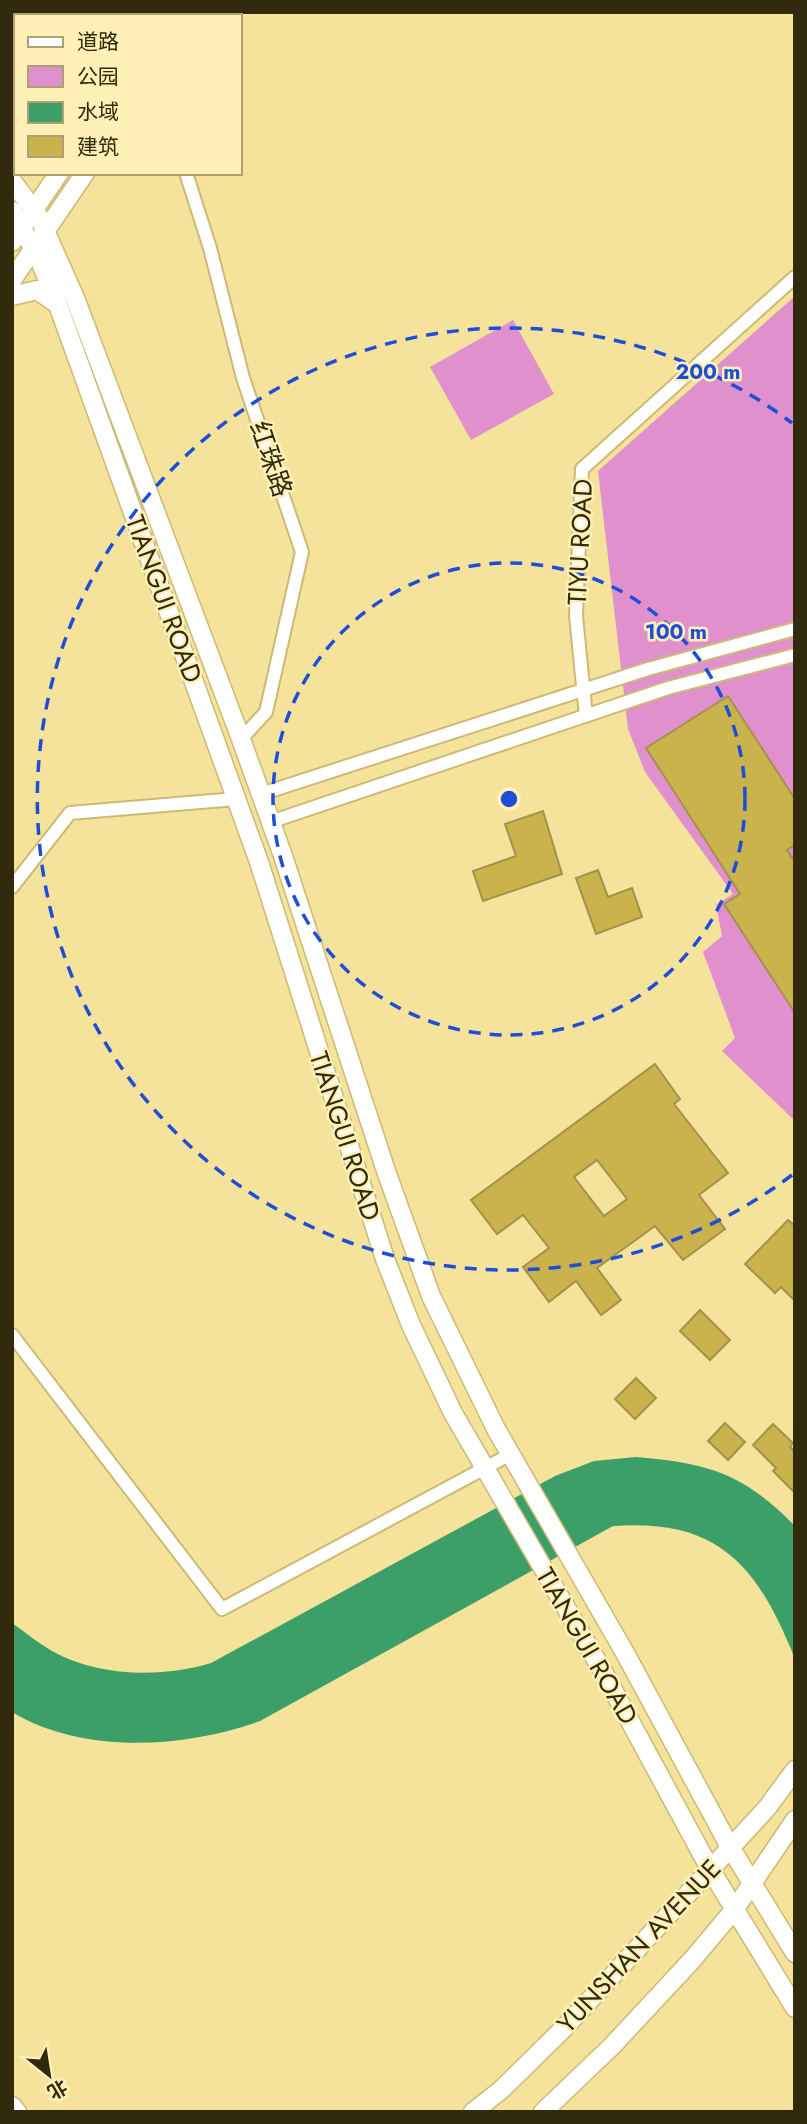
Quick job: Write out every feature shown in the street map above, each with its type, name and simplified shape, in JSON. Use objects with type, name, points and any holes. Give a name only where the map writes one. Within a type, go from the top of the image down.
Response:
[{"type":"main road","points":[[12,242],[58,175]]},
{"type":"main road","points":[[12,280],[84,175]]},
{"type":"main road","name":"TIANGUI ROAD","points":[[12,181],[34,210],[46,232],[75,298],[242,739],[415,1253],[452,1344],[751,1882]]},
{"type":"main road","name":"TIANGUI ROAD","points":[[12,211],[34,249],[58,304],[236,799],[385,1259],[435,1377],[710,1869],[795,2008]]},
{"type":"main road","points":[[12,296],[37,290],[58,304]]},
{"type":"main road","name":"YUNSHAN AVENUE","points":[[473,2112],[501,2090],[564,2028],[767,1808],[795,1770]]},
{"type":"main road","name":"YUNSHAN AVENUE","points":[[543,2112],[612,2046],[734,1910],[795,1820]]},
{"type":"main road","points":[[751,1882],[795,1953]]},
{"type":"main road","points":[[12,2106],[17,2112]]},
{"type":"street","name":"红珠路","points":[[187,175],[210,248],[243,378],[302,552],[266,712],[242,739]]},
{"type":"street","name":"TIYU ROAD","points":[[586,716],[576,616],[582,469],[795,277]]},
{"type":"street","points":[[261,794],[583,690],[795,629]]},
{"type":"street","points":[[270,822],[668,688],[795,655]]},
{"type":"street","points":[[12,887],[70,813],[236,799]]},
{"type":"street","points":[[12,1335],[222,1609],[511,1454]]},
{"type":"green space","points":[[795,296],[795,1121],[722,1051],[735,1038],[703,952],[722,936],[716,905],[733,894],[645,772],[628,729],[598,471]]},
{"type":"green space","points":[[513,320],[554,394],[471,440],[430,367]]},
{"type":"water","points":[[636,1457],[684,1463],[723,1474],[758,1494],[795,1526],[795,1659],[766,1598],[749,1574],[730,1555],[708,1540],[681,1530],[650,1526],[613,1526],[260,1721],[231,1730],[167,1741],[102,1741],[40,1726],[12,1712],[12,1623],[52,1651],[89,1666],[151,1673],[211,1663],[555,1476],[594,1461]]},
{"type":"building","points":[[728,696],[795,799],[795,845],[787,850],[795,862],[795,1013],[724,904],[740,894],[646,748]]},
{"type":"building","points":[[543,811],[562,874],[483,901],[473,871],[516,856],[505,824]]},
{"type":"building","points":[[598,870],[608,897],[632,888],[642,917],[596,934],[576,878]]},
{"type":"building","points":[[655,1064],[680,1099],[674,1104],[728,1173],[699,1195],[725,1229],[683,1260],[655,1226],[597,1268],[621,1300],[601,1315],[576,1281],[549,1302],[523,1267],[549,1248],[523,1215],[497,1234],[471,1200]],"holes":[[[597,1160],[627,1199],[604,1216],[574,1177]]]},
{"type":"building","points":[[788,1220],[795,1226],[795,1301],[781,1287],[775,1293],[745,1264]]},
{"type":"building","points":[[700,1310],[730,1340],[710,1360],[680,1331]]},
{"type":"building","points":[[636,1378],[656,1398],[635,1419],[615,1399]]},
{"type":"building","points":[[725,1423],[745,1442],[728,1460],[708,1441]]},
{"type":"building","points":[[773,1424],[793,1443],[790,1447],[795,1452],[795,1493],[773,1471],[776,1468],[753,1445]]}]
